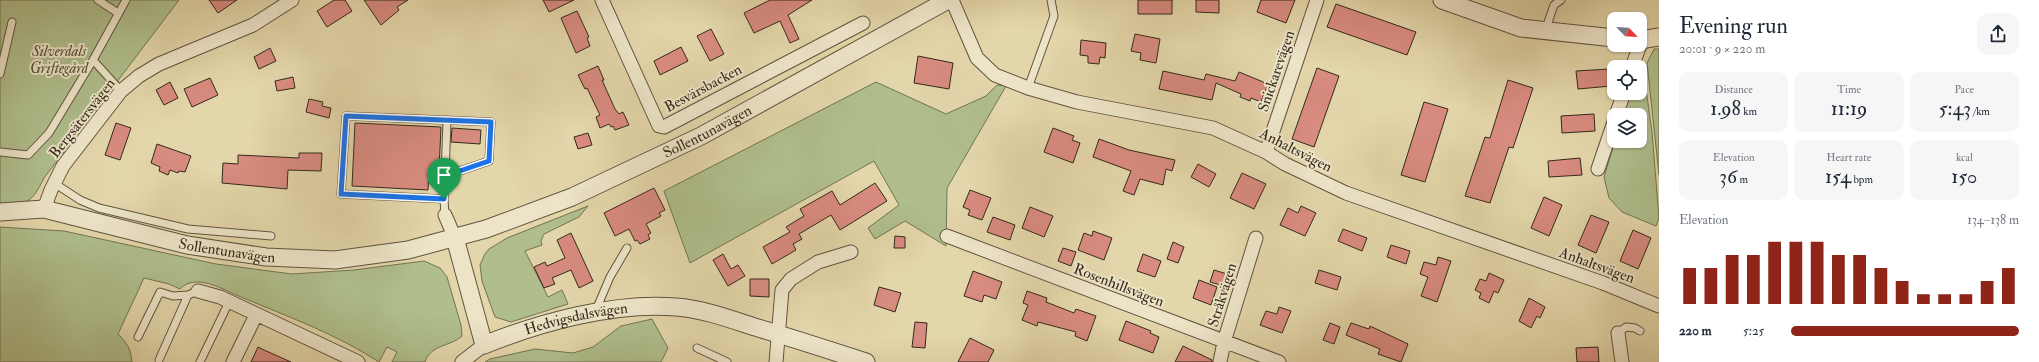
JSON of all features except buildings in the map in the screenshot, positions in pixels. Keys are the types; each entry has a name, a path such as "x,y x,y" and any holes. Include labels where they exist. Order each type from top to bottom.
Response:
{"street":[{"name":"Bergsätersvägen","path":"44,209 54,183 63,166 121,90 139,76 159,64 253,25 292,0"},
{"name":"Besvärsbacken","path":"602,0 659,126 664,127 863,23"},
{"name":"Sollentunavägen","path":"0,212 44,209 187,245 266,257 335,260 408,250 456,238 572,197 700,136 948,0"},
{"name":"Anhaltsvägen","path":"952,0 977,58 995,75 1028,88 1077,102 1213,128 1266,152 1284,164 1346,193 1602,283 1659,306"},
{"name":"Snickarevägen","path":"1266,152 1317,0"},
{"path":"1442,0 1520,28 1607,37"},
{"path":"1647,40 1659,37"},
{"path":"1598,169 1607,143"},
{"path":"445,215 456,238 484,345 462,362"},
{"name":"Rosenhillsvägen","path":"947,236 1279,362"},
{"name":"Stråkvägen","path":"1220,362 1224,342 1256,238"},
{"path":"776,362 782,290 791,279 818,262 851,252"},
{"path":"193,293 220,297 358,362"},
{"name":"Hedvigsdalsvägen","path":"484,345 528,328 573,317 642,306 677,307 712,313 866,362"},
{"path":"233,362 256,315"},
{"path":"1618,333 1622,362"}],"lane":[{"path":"98,0 118,13"},
{"path":"0,152 28,155 49,133 93,60 126,0"},
{"path":"1028,88 1054,16 1051,0"},
{"path":"1545,31 1552,3 1561,0"},
{"path":"0,74 12,22"},
{"path":"93,60 121,90"},
{"path":"444,199 341,194 346,116 491,122 489,161 445,176"},
{"path":"445,215 444,199 447,120"},
{"name":"Sollentunavägen","path":"54,183 80,200 99,208 188,229 271,236"},
{"path":"594,313 610,277 626,248"},
{"path":"138,337 160,292 172,296 193,293"},
{"path":"159,360 193,293"},
{"path":"200,362 228,302"},
{"path":"1618,333 1626,327 1635,328 1640,331"},
{"path":"697,348 727,362"}],"green space":[{"name":"Silverdals Griftegård","path":"0,0 179,0 44,178 36,193 28,201 17,204 0,204"},
{"path":"1654,49 1659,49 1659,175 1647,63"},
{"path":"876,82 946,114 986,96 997,85 1006,86 947,188 946,246 905,221 875,239 868,228 899,205 874,161 690,263 664,191"},
{"path":"1647,96 1652,132 1659,218 1656,226 1622,212 1609,198 1604,177 1613,148 1647,148 1647,108 1625,108 1628,100 1647,100"},
{"path":"588,206 579,217 544,234 541,241 542,245 525,251 548,297 562,290 568,304 511,322 495,317 482,281 480,265 489,249 507,238"},
{"path":"0,227 64,231 216,264 292,274 354,270 424,261 440,268 447,277 461,325 462,336 457,340 436,349 428,356 425,362 392,362 397,352 387,347 379,362 329,334 215,286 196,282 188,284 180,289 169,284 144,278 118,334 128,346 131,353 132,362 0,362"},
{"path":"652,319 668,348 661,362 485,362 490,359 535,349 573,353 593,347 621,326"}],"route":[{"path":"346,116 491,122 489,161 445,176 444,199 341,194 346,116"}]}
